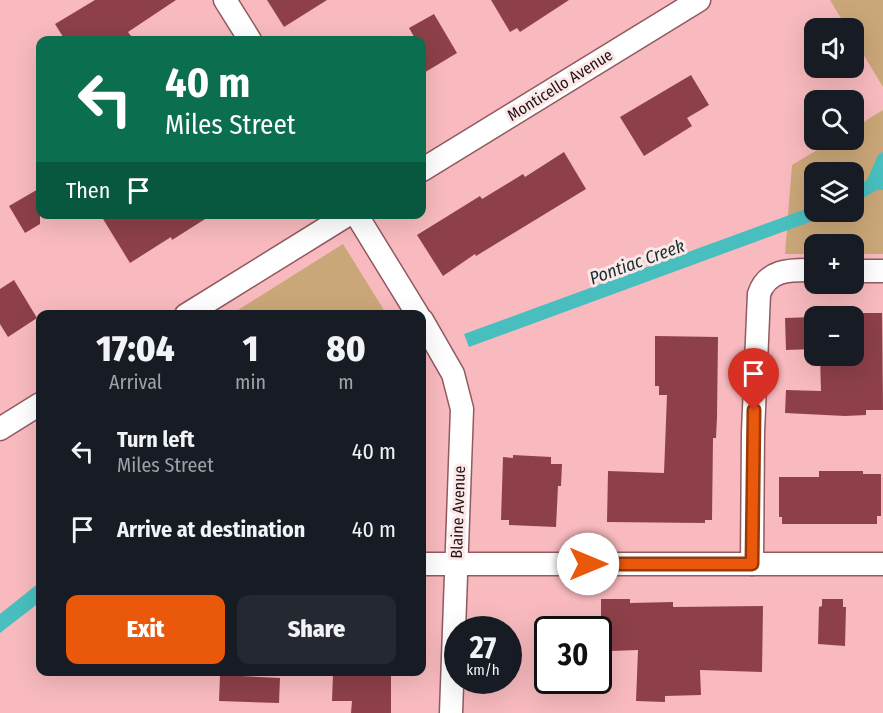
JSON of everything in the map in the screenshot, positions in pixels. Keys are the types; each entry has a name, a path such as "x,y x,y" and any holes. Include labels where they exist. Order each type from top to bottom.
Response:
{"street":[{"path":"225,0 247,36"},
{"name":"Monticello Avenue","path":"426,168 699,0"},
{"path":"194,310 342,219"},
{"path":"359,219 415,310"},
{"path":"752,564 753,432 758,300 760,289 768,279 784,270 804,270"},
{"path":"864,271 883,271"},
{"name":"Blaine Avenue","path":"426,327 456,382 462,419 451,713"},
{"path":"0,429 36,406"},
{"path":"426,564 883,564"}],"shaded area":[{"path":"830,0 883,0 883,87 864,56 864,18 841,18"},
{"path":"883,110 883,254 864,254 864,234 804,234 804,254 785,254 792,165 817,150 864,150 864,122"},
{"path":"343,244 384,310 238,310"}],"water":[{"path":"883,152 883,190 877,190 864,197 864,182 867,180 878,155"},
{"path":"804,210 804,222 810,222 469,347 464,334"},
{"path":"36,585 36,605 0,633 0,614"}],"building":[{"path":"95,0 176,0 128,32 131,36 62,36 55,24"},
{"path":"267,0 327,0 284,27"},
{"path":"491,0 569,0 520,32 517,28 510,32"},
{"path":"434,14 457,53 426,72 426,36 414,36 409,28"},
{"path":"691,75 709,105 687,118 692,126 644,156 620,117"},
{"path":"564,152 586,189 476,256 475,254 443,276 417,235 480,196 482,199 523,174 525,177"},
{"path":"36,190 36,219 40,219 40,224 25,233 9,206"},
{"path":"103,219 205,219 172,240 171,237 130,263"},
{"path":"14,280 36,316 36,319 8,337 0,324 0,289"},
{"path":"864,313 882,313 883,410 866,410 866,415 845,416 785,413 786,390 821,391 820,366 864,366"},
{"path":"804,317 804,349 786,350 785,318"},
{"path":"655,336 718,337 712,520 705,520 705,523 607,522 608,471 664,473 667,395 659,395 659,386 655,386"},
{"path":"513,455 551,457 551,464 562,464 561,486 558,486 556,527 509,525 509,520 501,520 503,457 513,458"},
{"path":"819,471 863,471 863,474 881,474 881,516 877,516 877,524 782,524 782,517 779,517 779,477 819,477"},
{"path":"601,599 630,599 630,603 673,602 673,607 763,606 762,672 700,670 701,695 665,696 665,702 636,701 638,650 612,651 612,616 601,616"},
{"path":"822,599 843,599 843,607 846,607 845,646 818,644 819,607 822,606"},
{"path":"220,676 280,678 279,703 219,701"},
{"path":"333,676 391,676 391,713 351,713 352,701 332,701"}],"route":[{"path":"588,564 752,564 754,410"}],"water label":[{"name":"Pontiac Creek","path":"637,262"}]}
